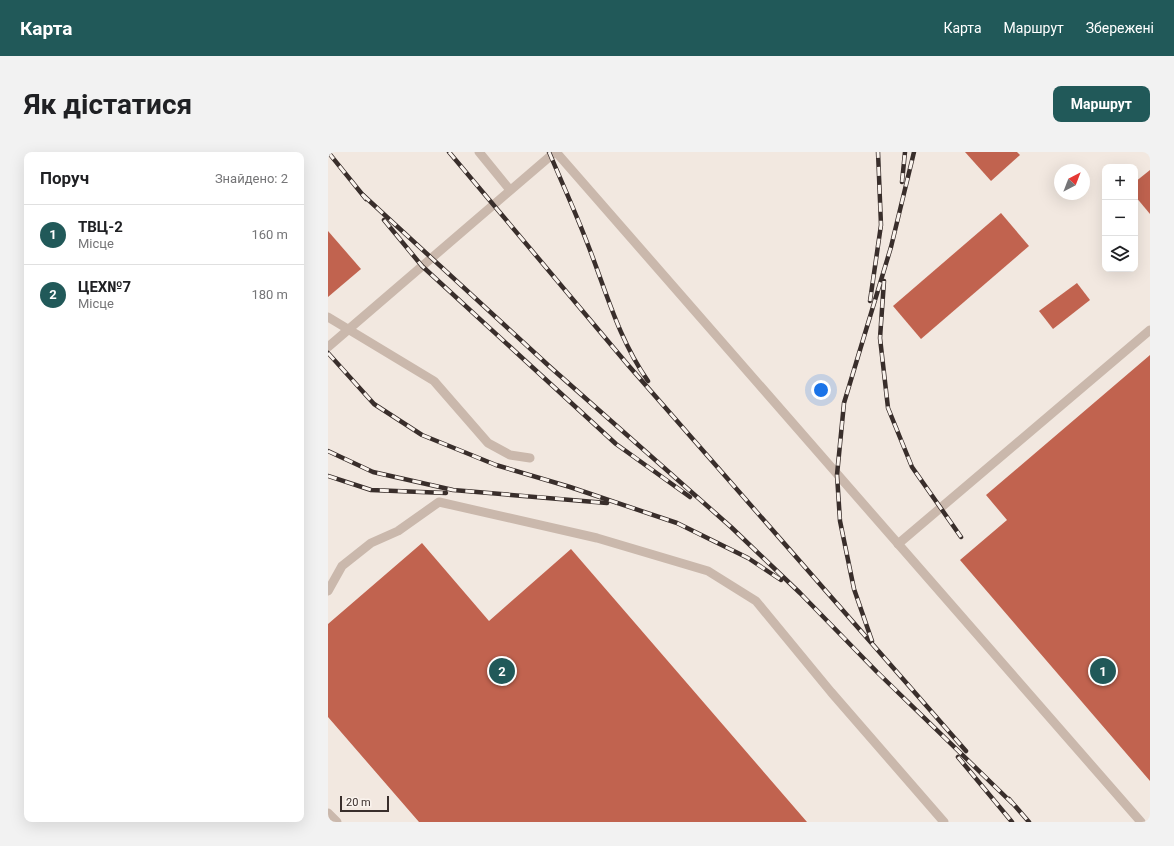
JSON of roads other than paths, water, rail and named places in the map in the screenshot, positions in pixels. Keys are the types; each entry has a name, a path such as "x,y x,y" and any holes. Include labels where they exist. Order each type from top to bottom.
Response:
{"lane":[{"path":"479,152 510,190"},
{"path":"328,347 555,152 1141,822"},
{"path":"328,317 434,381 488,443 510,454 530,458"},
{"path":"898,544 1150,330"},
{"path":"328,591 342,566 371,543 398,531 439,502 598,538 708,571 756,601 831,692 944,822"},
{"path":"328,813 336,822"}],"railway":[{"path":"328,152 366,199"},
{"path":"449,152 628,365 966,751"},
{"path":"549,152 574,210 621,332 648,381"},
{"path":"870,301 881,225 878,152"},
{"path":"902,182 905,152"},
{"path":"872,641 854,589 840,521 837,475 844,403 891,247 914,152"},
{"path":"363,195 549,366 731,527 800,593 877,672 1012,803"},
{"path":"384,220 422,266 616,444 690,497"},
{"path":"884,281 880,338 888,408 912,467 961,537"},
{"path":"328,353 374,404 422,435 496,465 570,487 677,523 748,558 781,580"},
{"path":"328,451 373,472 453,490 607,503"},
{"path":"328,476 371,490 446,493"},
{"path":"958,757 1012,822"},
{"path":"1009,799 1029,822"}],"place":[{"name":"ЦЕХ№7","path":"502,671"},
{"name":"ТВЦ-2","path":"1103,671"}]}
